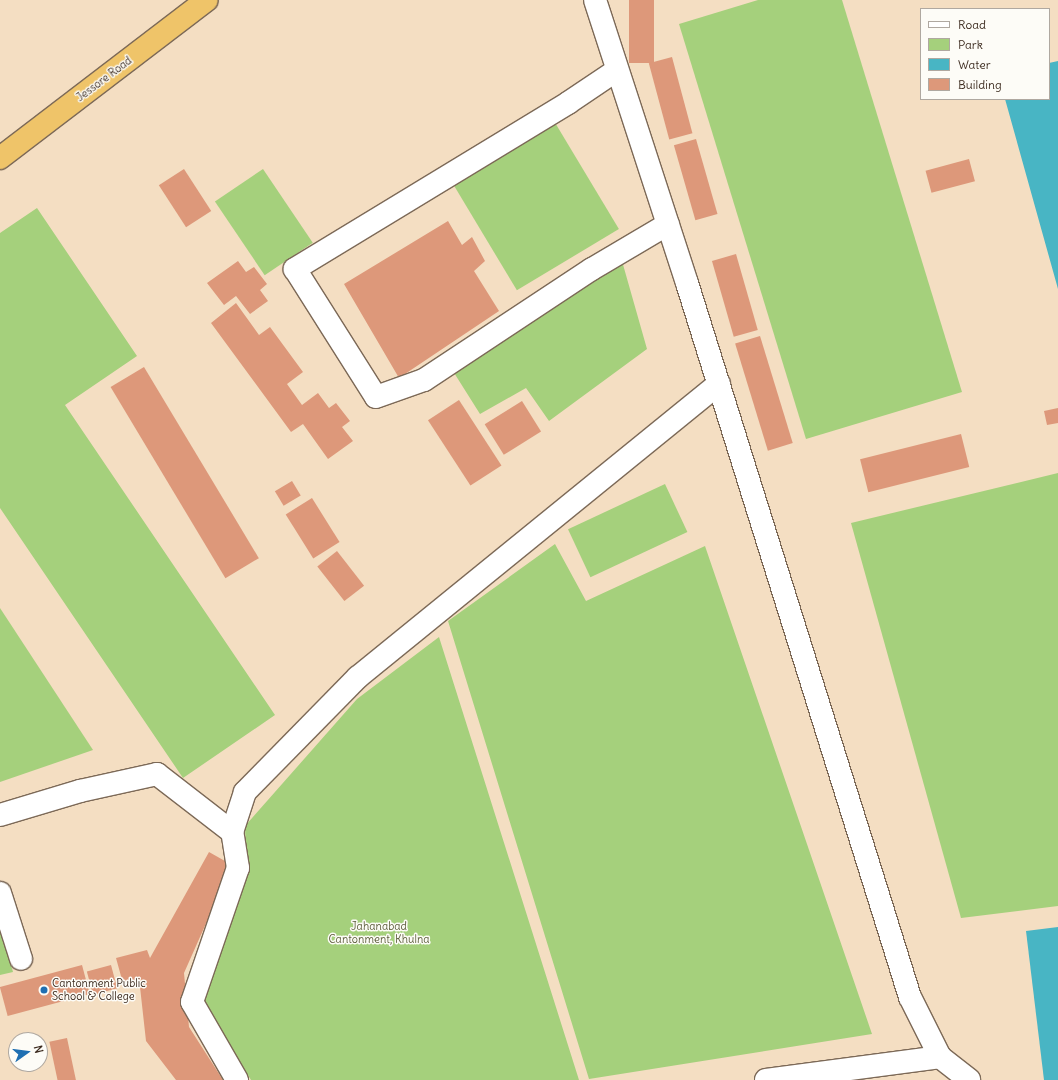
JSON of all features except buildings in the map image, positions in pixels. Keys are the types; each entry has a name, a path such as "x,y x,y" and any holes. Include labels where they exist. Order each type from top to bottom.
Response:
{"highway":[{"name":"Jessore Road","path":"0,158 207,0"}],"street":[{"path":"595,0 719,384 910,997 940,1057 969,1080"},
{"path":"617,70 568,103 295,269 376,397 424,380 592,269 668,224"},
{"path":"238,1080 192,1002 238,868 232,832 245,792 358,677 719,384"},
{"path":"0,814 80,791 157,774 232,832"},
{"path":"0,893 21,959"},
{"path":"766,1080 940,1057"}],"green space":[{"path":"758,0 842,0 962,392 806,439 679,24"},
{"path":"554,121 619,229 517,290 452,182"},
{"path":"263,169 313,243 265,275 215,201"},
{"path":"37,208 137,356 65,405 275,715 183,778 0,508 0,233"},
{"path":"622,261 647,349 549,421 526,388 480,414 451,368"},
{"path":"1058,473 1058,906 961,918 851,523"},
{"path":"665,484 687,532 590,577 568,529"},
{"path":"555,544 586,601 705,546 872,1034 589,1079 448,621"},
{"path":"0,608 93,750 0,782"},
{"name":"Jahanabad Cantonment, Khulna","path":"439,637 579,1080 251,1080 203,1004 246,865 245,826 357,699"},
{"path":"0,926 13,972 0,975"}],"water":[{"path":"1058,61 1058,289 1005,100 1050,100 1050,63"},
{"path":"1058,927 1058,1080 1044,1080 1026,931"}],"place":[{"name":"Cantonment Public School & College","path":"44,990"}]}
